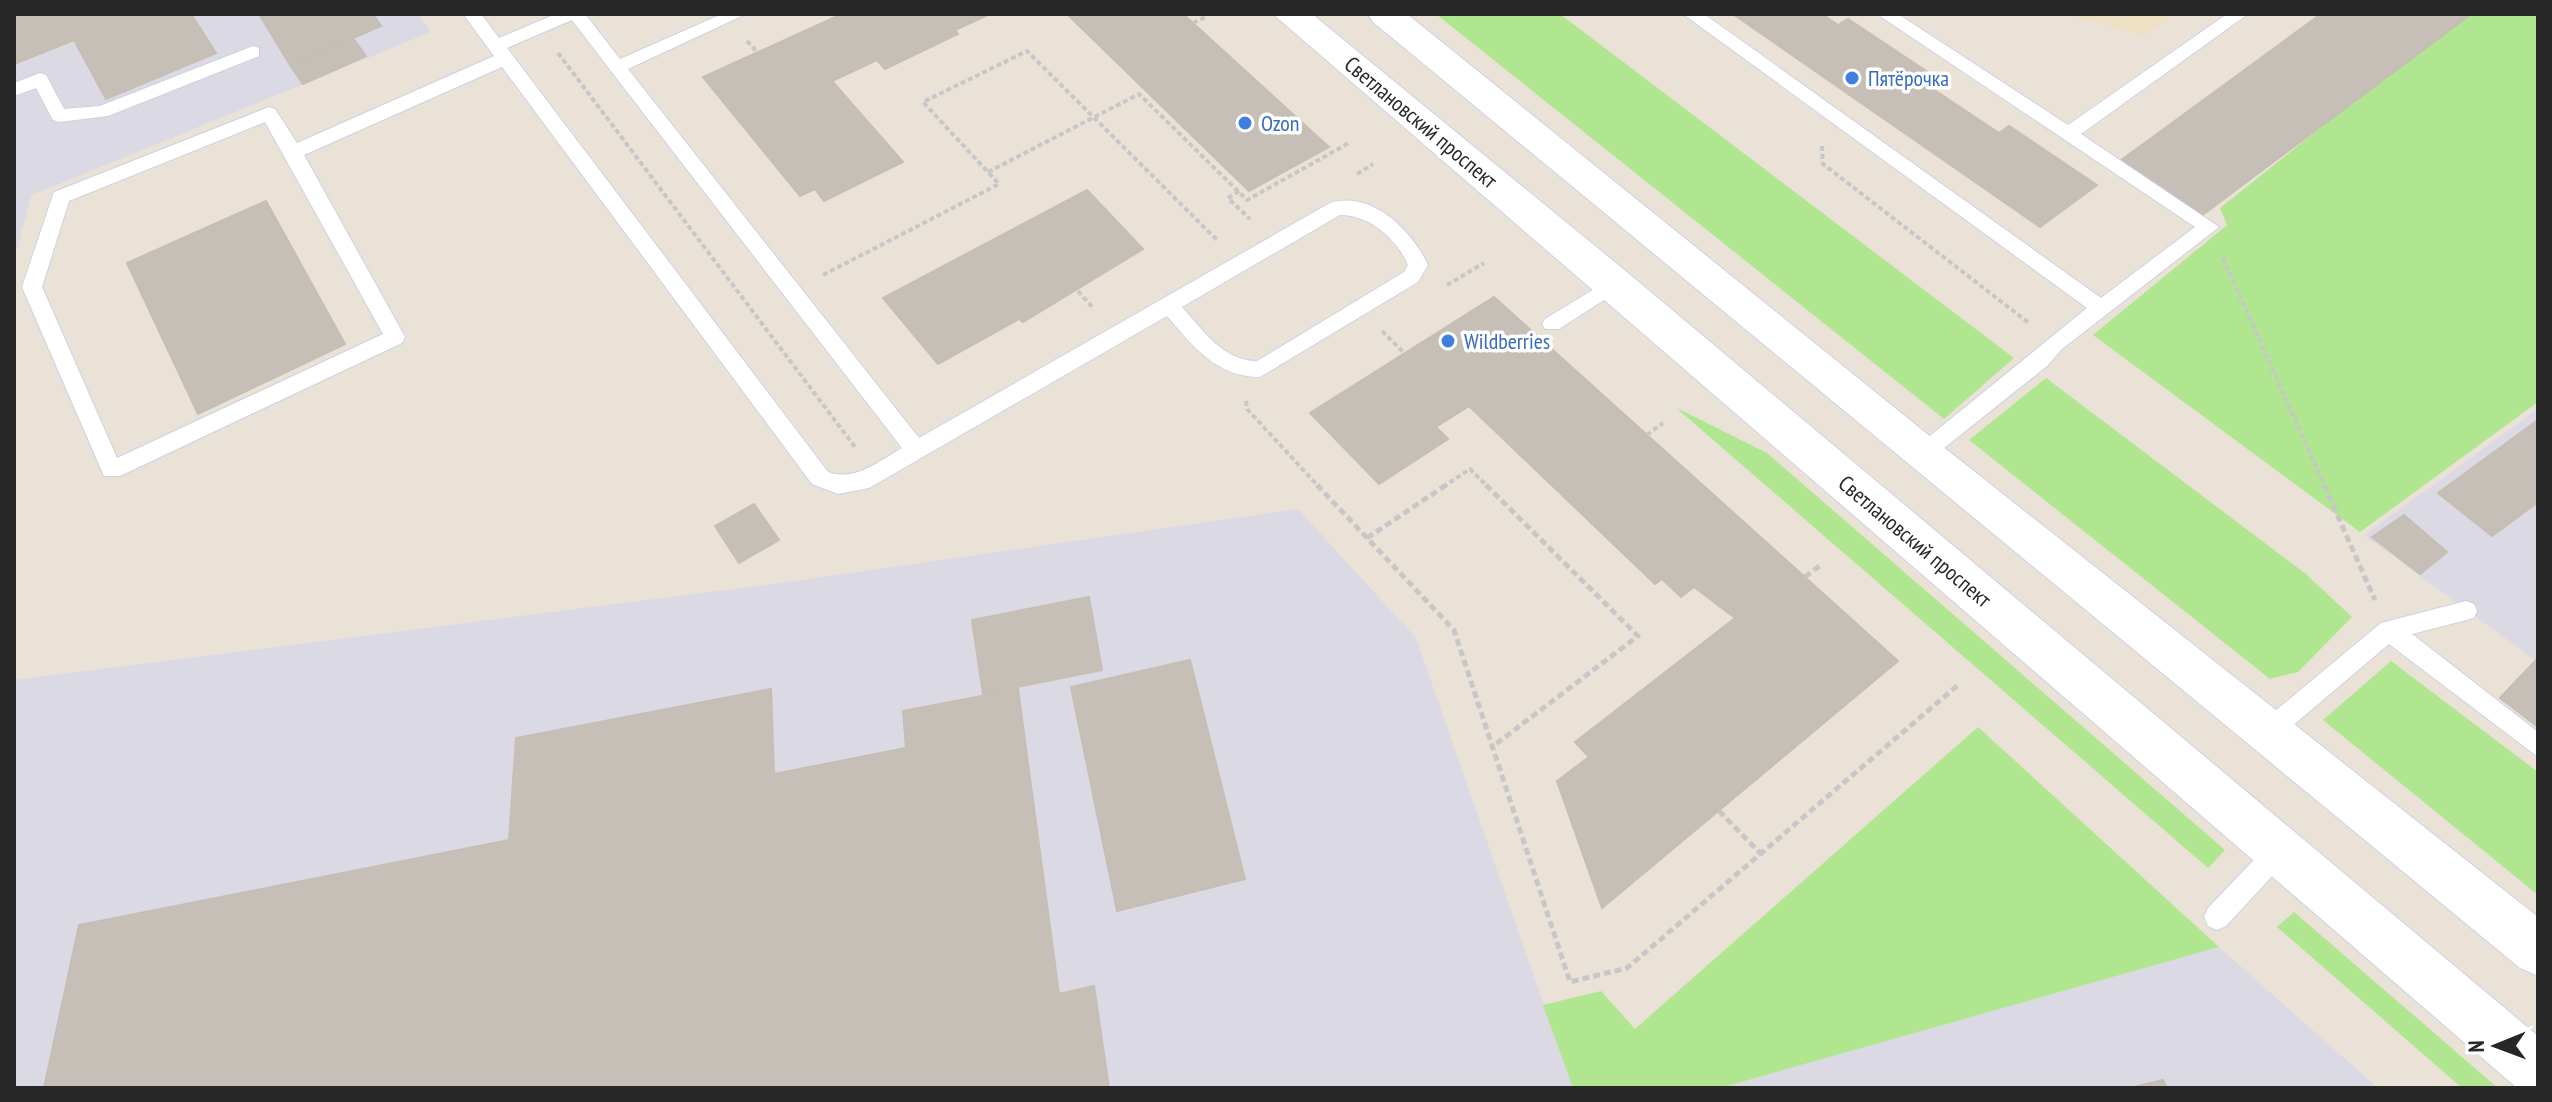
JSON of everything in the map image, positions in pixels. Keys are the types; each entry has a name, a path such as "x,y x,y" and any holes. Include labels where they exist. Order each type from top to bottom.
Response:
{"main road":[{"name":"Светлановский проспект","path":"1290,14 1614,284 2538,1071"},
{"path":"1385,14 1922,454 2270,730 2538,950"}],"lane":[{"path":"472,14 820,478 838,485 861,482 1337,208 1353,206 1369,211 1414,252 1418,265 1411,277 1260,369 1242,371 1226,365 1169,305"},
{"path":"293,152 501,52 539,28 573,14 916,450"},
{"path":"617,67 737,14"},
{"path":"1692,14 2102,309"},
{"path":"1886,14 2209,227 2055,343 2040,360 1922,454"},
{"path":"2068,134 2239,14"},
{"path":"14,90 40,79 59,116 102,112 253,52"},
{"path":"269,113 293,152 395,337 112,470 32,287 61,197 269,113"},
{"path":"1552,324 1614,284"},
{"path":"2270,730 2389,630 2466,611"},
{"path":"2389,630 2538,746"},
{"path":"2217,917 2279,851"}],"path":[{"path":"1193,23 1207,16"},
{"path":"539,28 875,474"},
{"path":"811,281 999,184 923,102 1027,51 1225,249"},
{"path":"988,172 1139,94 1247,200 1349,143"},
{"path":"1822,107 1823,164 2055,343"},
{"path":"1239,191 1228,198 1243,212"},
{"path":"2209,227 2389,630"},
{"path":"1078,291 1103,318"},
{"path":"1378,328 1404,353"},
{"path":"1647,435 1663,423"},
{"path":"1271,437 1454,630 1570,982 1627,968 1958,685"},
{"path":"1367,538 1470,469 1638,636 1492,747"},
{"path":"1805,577 1822,564"},
{"path":"1719,811 1761,854"}],"shaded area":[{"path":"14,14 418,14 431,32 32,195 14,259"},
{"path":"2063,14 2175,14 2146,36"},
{"path":"2538,409 2538,727 2500,698 2535,660 2364,535"},
{"path":"1298,509 1416,638 1573,1088 14,1088 14,680 773,584"},
{"path":"2219,947 2378,1088 1720,1088"}],"green space":[{"path":"1436,14 1560,14 2014,358 1944,419"},
{"path":"2463,14 2538,14 2538,402 2360,532 2093,335 2227,225 2220,208"},
{"path":"2046,378 2306,574 2352,617 2298,672 2270,679 1969,440"},
{"path":"1675,407 1767,453 2225,850 2208,868"},
{"path":"2391,661 2538,772 2538,895 2323,720"},
{"path":"1978,727 2219,947 1720,1088 1573,1088 1543,1005 1601,991 1635,1029"},
{"path":"2294,912 2498,1088 2462,1088 2277,927"}],"building":[{"path":"14,14 191,14 216,53 106,99 74,40 14,64"},
{"path":"259,14 373,14 381,26 290,65"},
{"path":"842,14 990,14 955,30 958,34 885,69 877,60 832,81 903,162 824,201 815,189 800,196 703,77"},
{"path":"1067,14 1183,14 1329,147 1249,191"},
{"path":"1733,14 1822,14 1838,25 1848,19 1926,71 1915,77 1999,133 2009,126 2097,185 2040,227"},
{"path":"2321,14 2471,14 2201,216 2120,161"},
{"path":"353,38 366,56 303,84 290,65"},
{"path":"1087,190 1143,249 1023,322 1019,319 938,364 883,298"},
{"path":"266,201 345,344 198,414 127,263"},
{"path":"1494,297 1898,661 1602,908 1557,781 1589,757 1575,742 1735,618 1694,587 1681,597 1662,579 1655,584 1469,406 1436,427 1448,439 1379,484 1310,413"},
{"path":"2538,420 2538,502 2492,536 2438,493"},
{"path":"754,504 779,540 739,563 715,526"},
{"path":"2404,515 2447,552 2420,574 2372,537"},
{"path":"1089,597 1102,670 983,694 972,620"},
{"path":"2538,658 2538,727 2500,698"},
{"path":"1190,660 1245,879 1117,911 1071,687"},
{"path":"771,689 774,774 906,748 903,711 1018,689 1059,994 1094,986 1109,1088 44,1088 79,925 509,840 516,738"},
{"path":"2163,1080 2167,1088 2130,1088"}],"place":[{"name":"Пятёрочка","path":"1852,78"},
{"name":"Ozon","path":"1245,123"},
{"name":"Wildberries","path":"1448,341"}]}
